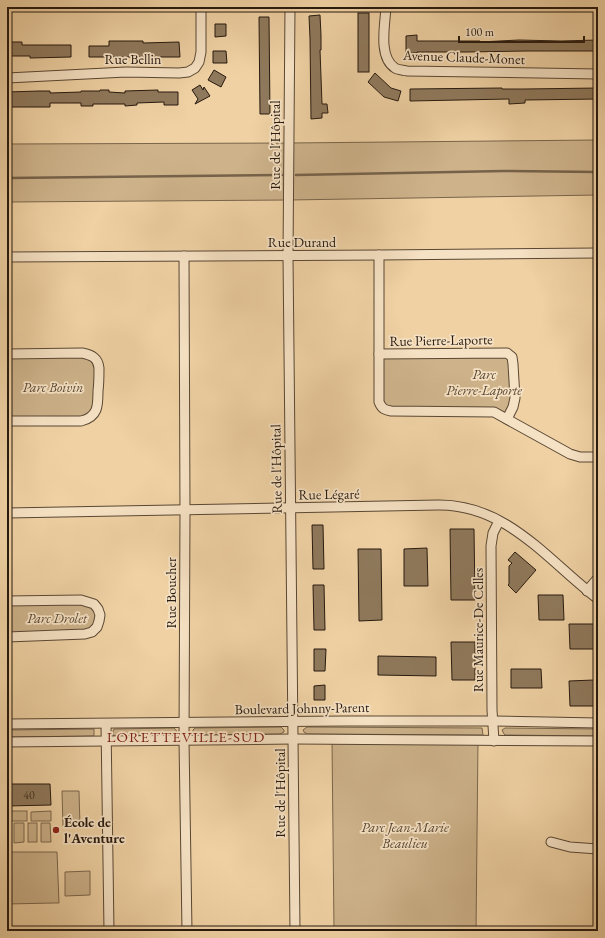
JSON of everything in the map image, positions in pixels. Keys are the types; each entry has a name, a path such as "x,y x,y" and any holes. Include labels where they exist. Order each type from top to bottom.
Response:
{"street":[{"name":"Rue Bellin","path":"7,78 126,72 188,72 195,68 200,62 201,7"},
{"name":"Rue de l'Hôpital","path":"290,7 288,256 296,931"},
{"name":"Avenue Claude-Monet","path":"386,7 384,54 388,62 396,69 407,71 598,74"},
{"name":"Rue Durand","path":"7,257 598,253"},
{"name":"Rue Pierre-Laporte","path":"378,255 379,402 381,408 391,411 494,412 570,454 580,457 598,457"},
{"name":"Rue Boucher","path":"184,256 184,740 187,931"},
{"name":"Rue Pierre-Laporte","path":"379,354 507,353 512,357 514,398 513,407 507,419"},
{"path":"7,354 90,354 98,362 100,368 98,406 96,412 87,420 7,421"},
{"name":"Rue Légaré","path":"7,513 441,505 463,507 482,512 515,530 532,542 598,599"},
{"name":"Rue Maurice-De Celles","path":"494,741 492,710 490,546 493,533 499,521"},
{"path":"587,591 598,578"},
{"path":"7,601 81,600 94,604 100,615 97,627 92,632 85,634 7,637"},
{"name":"Boulevard Johnny-Parent","path":"7,724 293,721 493,721 598,723"},
{"path":"106,724 109,931"},
{"path":"7,742 294,739 598,741"},
{"path":"551,842 570,847 598,849"}],"green space":[{"path":"598,140 598,195 289,200 7,202 7,144"},
{"name":"Parc Boivin","path":"82,353 98,362 92,416 7,421 7,354"},
{"name":"Parc Pierre-Laporte","path":"507,353 515,398 507,419 494,412 381,408 379,354"},
{"name":"Parc Drolet","path":"81,600 98,609 92,632 7,637 7,601"},
{"path":"281,727 284,732 280,734 196,735 193,732 195,728"},
{"path":"307,727 482,728 483,735 307,734 303,730"},
{"path":"174,728 177,732 174,736 113,735 114,729"},
{"path":"505,728 598,729 598,736 505,735 502,730"},
{"path":"94,729 94,736 7,737 7,730"},
{"name":"Parc Jean-Marie Beaulieu","path":"332,740 478,741 476,931 334,931"},
{"path":"62,791 79,791 80,826 63,826"},
{"path":"8,811 27,811 27,821 8,821"},
{"path":"51,811 51,821 31,821 31,812"},
{"path":"7,823 11,823 11,842 7,842"},
{"path":"14,823 24,823 24,842 14,843"},
{"path":"28,823 37,823 37,842 28,842"},
{"path":"41,823 50,823 51,842 41,842"},
{"path":"7,852 57,852 59,903 7,904"},
{"path":"90,871 90,895 65,896 65,872"}],"building":[{"path":"358,13 369,13 369,72 358,72"},
{"path":"320,15 322,104 327,104 328,113 322,113 322,118 311,119 309,16"},
{"path":"259,17 269,17 270,114 260,114"},
{"path":"215,24 226,24 226,36 215,37"},
{"path":"417,35 417,41 480,42 519,40 598,40 598,51 406,53 406,36"},
{"path":"109,41 143,41 143,43 179,42 180,57 89,57 89,46 109,46"},
{"path":"10,42 22,42 22,45 71,45 71,57 30,58 30,56 10,56"},
{"path":"213,51 226,51 227,63 213,63"},
{"path":"214,70 226,77 221,87 208,80"},
{"path":"375,73 391,88 401,91 398,101 384,97 368,82"},
{"path":"200,85 203,90 204,87 210,96 195,104 198,99 192,90"},
{"path":"598,88 598,99 525,100 525,103 509,104 509,99 410,101 410,89"},
{"path":"100,90 125,93 125,91 158,90 158,92 178,92 178,105 164,105 164,102 137,103 137,105 125,106 125,104 93,104 93,106 81,106 81,103 50,103 50,107 7,107 7,92 50,91 50,93"},
{"path":"312,525 323,525 324,569 313,569"},
{"path":"450,529 474,529 475,600 451,600"},
{"path":"427,548 428,586 404,586 404,549"},
{"path":"358,549 381,549 382,620 359,621"},
{"path":"515,552 536,570 516,593 508,585 509,566 512,563 508,560"},
{"path":"313,585 324,585 325,630 314,630"},
{"path":"538,595 563,595 564,620 539,620"},
{"path":"569,624 594,624 595,649 570,649"},
{"path":"451,642 475,642 475,680 452,680"},
{"path":"314,649 326,649 325,671 314,671"},
{"path":"378,656 436,657 436,676 378,675"},
{"path":"511,669 541,669 542,688 511,688"},
{"path":"594,680 595,706 570,706 569,681"},
{"path":"325,685 325,700 314,700 314,686"},
{"path":"7,784 50,784 51,805 7,806"}],"waterway":[{"path":"296,175 504,171 598,172"},
{"path":"7,178 282,175"}],"place":[{"name":"École de l'Aventure","path":"56,830"}],"district":[{"name":"LORETTEVILLE-SUD","path":"186,736"}]}
